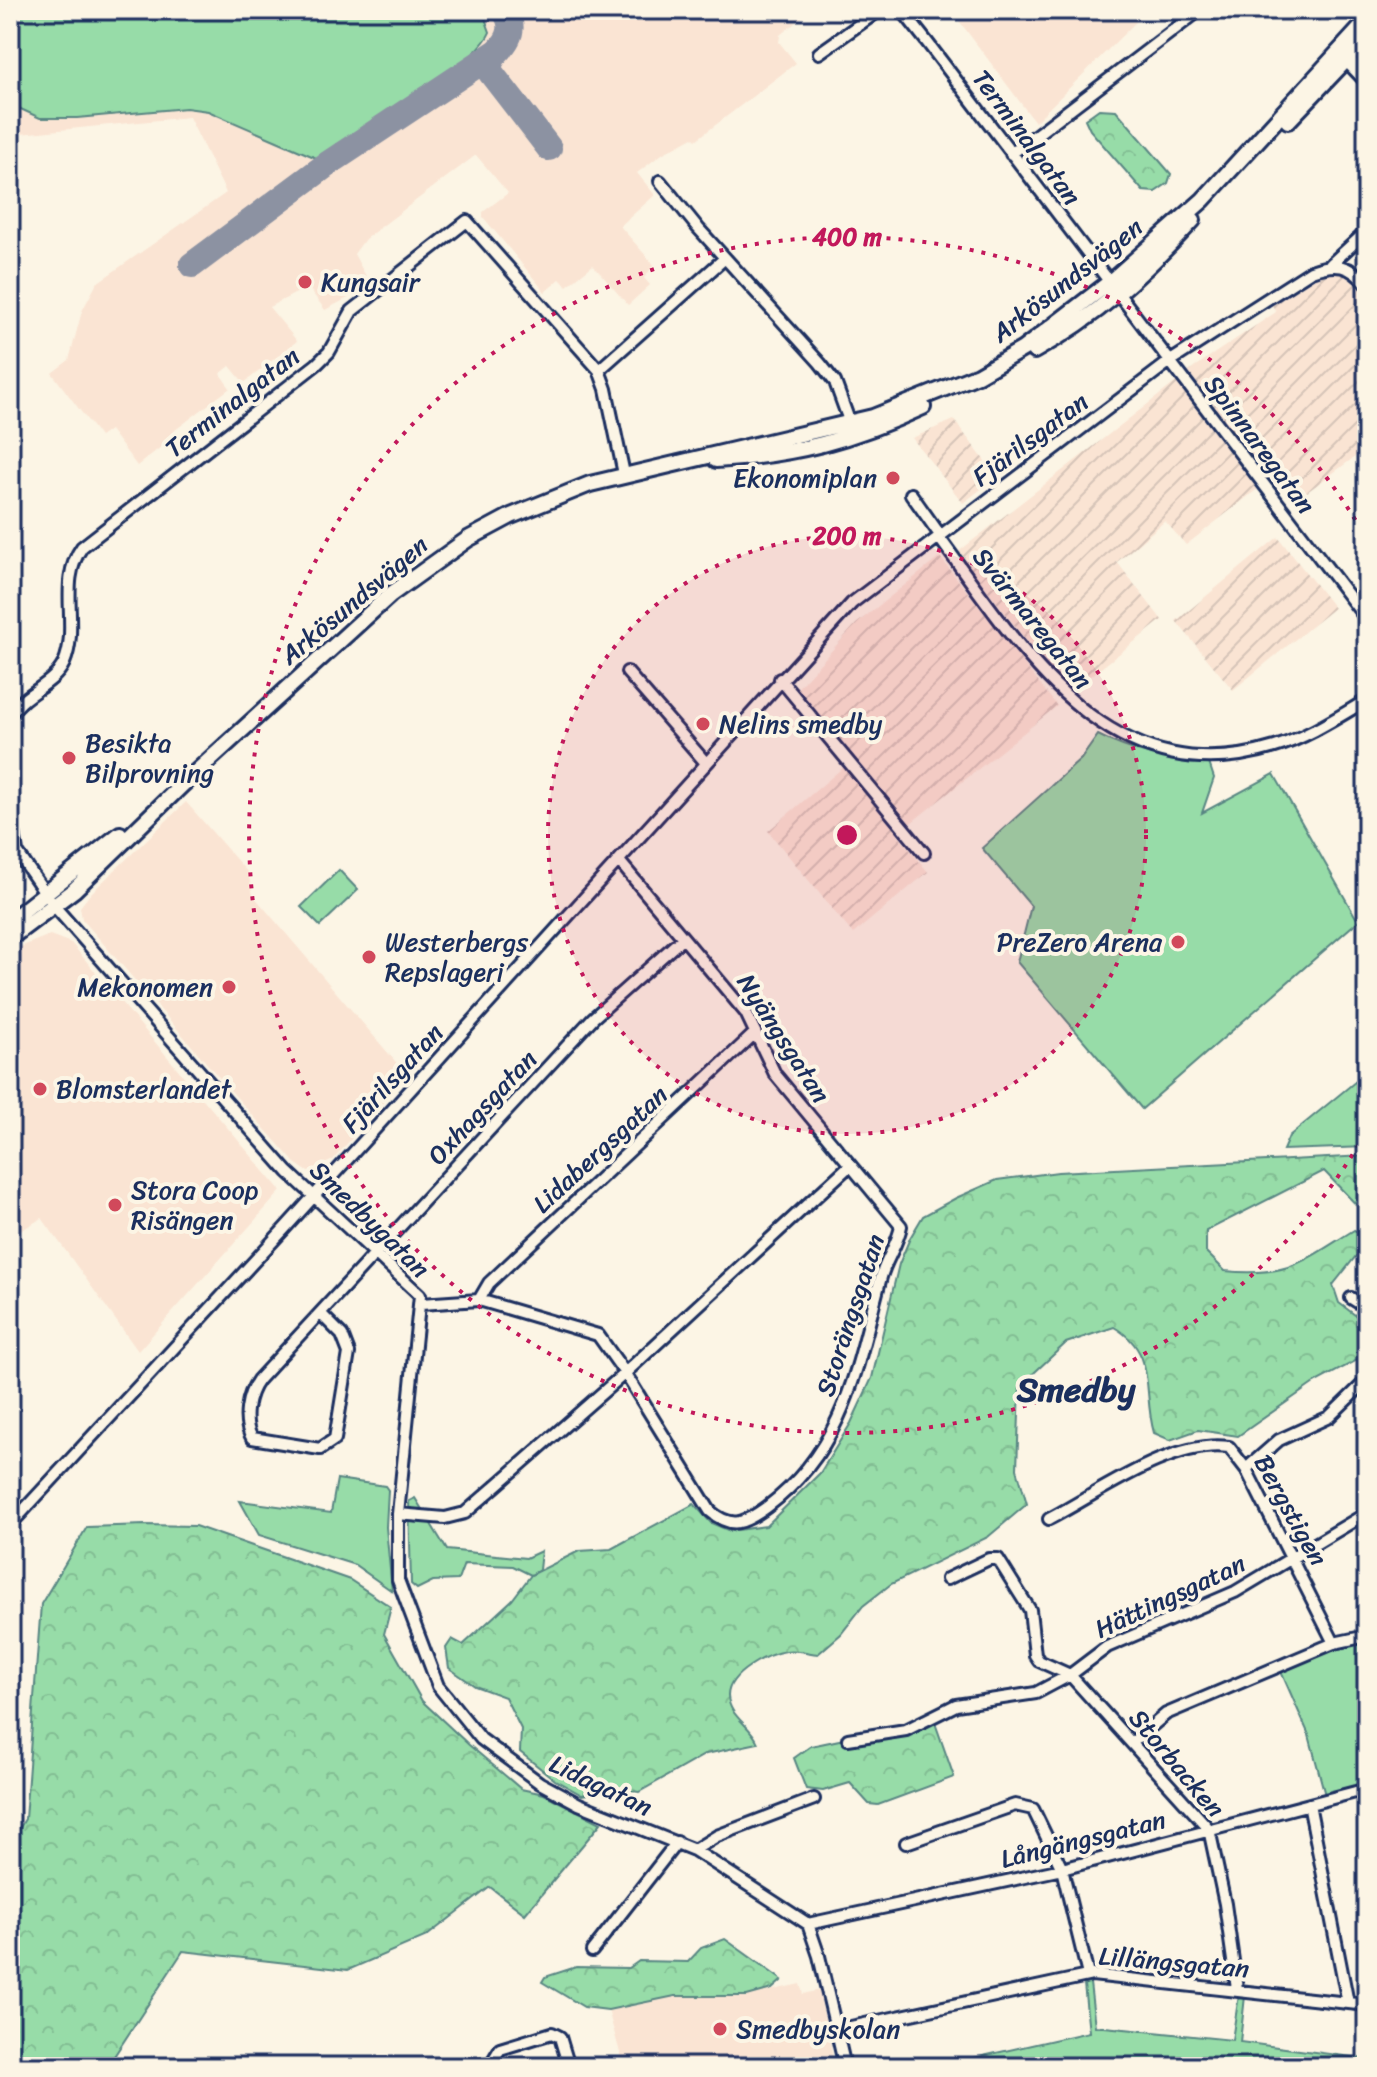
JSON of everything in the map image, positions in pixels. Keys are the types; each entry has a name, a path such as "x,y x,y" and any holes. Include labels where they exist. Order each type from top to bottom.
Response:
{"main road":[{"name":"Arkösundsvägen","path":"10,938 390,595 440,556 531,507 624,474 672,464 782,454 853,430 1011,364 1069,331 1119,295 1343,55 1367,21"},
{"name":"Arkösundsvägen","path":"853,430 978,375 1023,349 1110,282 1236,167 1343,55 1367,38"},
{"path":"1343,55 1367,80"},
{"name":"Arkösundsvägen","path":"10,921 50,901"}],"street":[{"path":"819,53 880,10"},
{"name":"Terminalgatan","path":"895,10 905,14 1119,295"},
{"path":"1011,154 1200,10"},
{"path":"660,181 835,382 853,430"},
{"name":"Terminalgatan","path":"10,715 64,662 70,633 71,577 82,547 317,364 329,352 352,311 467,221 599,370 624,474"},
{"name":"Fjärilsgatan","path":"10,1525 314,1196 852,603 1169,362 1311,271 1331,264 1367,231"},
{"path":"599,370 725,258"},
{"path":"1331,264 1344,265 1367,285"},
{"name":"Spinnaregatan","path":"1119,295 1367,620"},
{"name":"Svärmaregatan","path":"911,494 939,536 1049,680 1071,703 1120,735 1188,755 1229,756 1275,747 1367,700"},
{"path":"627,672 706,763"},
{"path":"780,679 924,853"},
{"path":"10,805 17,852 50,901"},
{"name":"Nyängsgatan","path":"619,861 746,1013 775,1074 848,1167"},
{"name":"Smedbygatan","path":"50,901 314,1196 414,1287 421,1304 479,1300 598,1335 625,1373"},
{"name":"Oxhagsgatan","path":"320,1313 342,1335 349,1353 335,1439 320,1449 252,1438 246,1428 251,1389 320,1313 593,1018 683,938"},
{"name":"Lidabergsgatan","path":"479,1300 489,1283 755,1033"},
{"path":"398,1514 445,1518 465,1513 625,1373 848,1167"},
{"name":"Storängsgatan","path":"625,1373 710,1511 733,1525 746,1523 784,1495 829,1441 852,1391 882,1273 901,1226 854,1169 848,1167"},
{"path":"1351,1298 1367,1308"},
{"name":"Lidagatan","path":"421,1304 398,1514 398,1580 438,1686 481,1739 540,1783 579,1804 694,1850 808,1924"},
{"path":"1246,1469 1279,1440 1329,1417 1367,1380"},
{"name":"Bergstigen","path":"1049,1519 1146,1466 1192,1450 1229,1447 1246,1469 1334,1643"},
{"name":"Hättingsgatan","path":"848,1739 906,1730 956,1705 1036,1693 1070,1675 1107,1647 1235,1592 1367,1513"},
{"name":"Storbacken","path":"947,1579 989,1559 998,1559 1030,1610 1035,1655 1039,1661 1070,1675 1209,1829 1225,1904 1237,1989"},
{"path":"1133,1742 1166,1714 1334,1643 1367,1636"},
{"name":"Långängsgatan","path":"808,1924 1062,1869 1367,1789"},
{"path":"694,1850 717,1836 814,1799"},
{"path":"1309,1804 1348,2003"},
{"path":"906,1843 1015,1805 1033,1809 1062,1869 1088,1975"},
{"path":"592,1951 677,1842"},
{"path":"808,1924 845,2067"},
{"name":"Lillängsgatan","path":"837,2030 1088,1975 1367,2005"},
{"path":"489,2067 500,2049 552,2033 560,2037 569,2067"}],"shaded area":[{"path":"10,10 811,10 780,35 779,42 796,63 696,140 693,137 662,154 637,173 655,195 620,226 654,265 644,278 650,285 628,305 593,265 567,286 560,279 545,292 483,217 483,212 508,193 476,155 365,239 354,254 370,284 365,289 325,310 308,287 269,307 297,341 244,383 230,366 220,374 230,388 174,431 176,435 137,466 110,430 100,437 52,373 69,360 82,311 97,283 226,193 189,117 10,135"},
{"path":"908,10 1148,10 1035,122 954,14 920,21"},
{"path":"1338,270 1356,280 1367,294 1367,448 1299,498 1278,473 1186,545 1165,521 1117,562 1162,620 1068,694 958,552 1203,361 1276,312 1272,305 1324,272"},
{"path":"954,420 997,477 963,503 912,438"},
{"path":"1278,537 1334,608 1233,690 1176,621"},
{"path":"940,557 1057,706 897,834 928,872 853,934 768,831 852,760 794,692 856,624"},
{"path":"186,802 248,873 253,895 407,1075 333,1160 308,1172 295,1163 82,919 80,907 91,893"},
{"path":"50,935 71,943 281,1191 138,1351 42,1218 10,1237 10,951"},
{"name":"Smedbyskolan","path":"800,1984 803,1994 819,1990 835,2067 624,2067 608,2010 675,1996 747,1996"}],"green space":[{"path":"10,10 482,10 490,32 463,63 440,81 321,160 208,111 186,108 77,118 40,118 12,105"},
{"path":"1099,109 1116,110 1171,174 1168,183 1155,192 1143,191 1090,130 1085,119"},
{"name":"PreZero Arena","path":"1098,735 1152,755 1209,763 1214,778 1202,813 1274,774 1358,921 1142,1109 1017,962 1031,906 982,848 1081,759"},
{"path":"339,870 358,890 320,926 301,907"},
{"path":"1367,1072 1367,1147 1283,1150 1289,1136"},
{"path":"1364,1156 1367,1216 1324,1171 1206,1231 1206,1252 1225,1271 1265,1272 1307,1259 1354,1230 1367,1236 1367,1242 1333,1285 1339,1303 1367,1324 1367,1355 1314,1383 1238,1436 1198,1430 1170,1440 1154,1433 1143,1361 1128,1337 1114,1327 1066,1343 1020,1386 1017,1469 1027,1504 988,1537 891,1584 863,1606 841,1634 818,1654 786,1651 759,1660 741,1672 730,1688 729,1703 758,1743 706,1754 639,1792 618,1789 582,1795 555,1780 520,1752 521,1729 505,1697 475,1686 449,1668 446,1648 452,1639 463,1645 512,1600 531,1575 579,1551 611,1549 694,1504 711,1523 730,1531 766,1526 820,1473 851,1423 872,1378 899,1264 923,1216 997,1180 1058,1172"},
{"path":"337,1479 385,1486 388,1490 386,1527 392,1591 355,1565 259,1535 240,1501 331,1513"},
{"path":"415,1498 447,1550 526,1558 541,1551 539,1570 531,1575 513,1566 464,1564 458,1580 433,1581 417,1589 411,1584 409,1501"},
{"path":"195,1526 350,1580 391,1607 384,1634 422,1701 521,1789 544,1794 601,1823 525,1914 490,1887 427,1936 348,1970 183,1951 107,2067 10,2067 10,1844 25,1819 41,1604 87,1527"},
{"path":"1367,1636 1367,1789 1326,1799 1309,1735 1279,1667"},
{"path":"934,1720 954,1777 878,1805 869,1804 850,1783 823,1791 806,1789 794,1758 811,1746"},
{"path":"725,1939 782,1980 772,1989 747,1996 675,1996 608,2010 584,2007 542,1982 545,1977 576,1967 629,1968 639,1961 688,1962 701,1948"},
{"path":"1090,1983 1095,2026 1232,2040 1239,1995 1245,1996 1240,2042 1367,2059 1367,2067 934,2067 1089,2032 1084,1984"}],"taxiway":[{"path":"192,265 329,163 498,51 510,31 510,21 504,10"},
{"path":"496,53 489,65 491,73 549,148"}],"place":[{"name":"Kungsair","path":"305,282"},
{"name":"Ekonomiplan","path":"893,478"},
{"name":"Nelins smedby","path":"703,724"},
{"name":"Besikta Bilprovning","path":"69,758"},
{"name":"PreZero Arena","path":"1178,942"},
{"name":"Westerbergs Repslageri","path":"369,957"},
{"name":"Mekonomen","path":"229,987"},
{"name":"Blomsterlandet","path":"40,1089"},
{"name":"Stora Coop Risängen","path":"115,1205"},
{"name":"Smedbyskolan","path":"720,2029"}],"district":[{"name":"Smedby","path":"1076,1390"}]}
